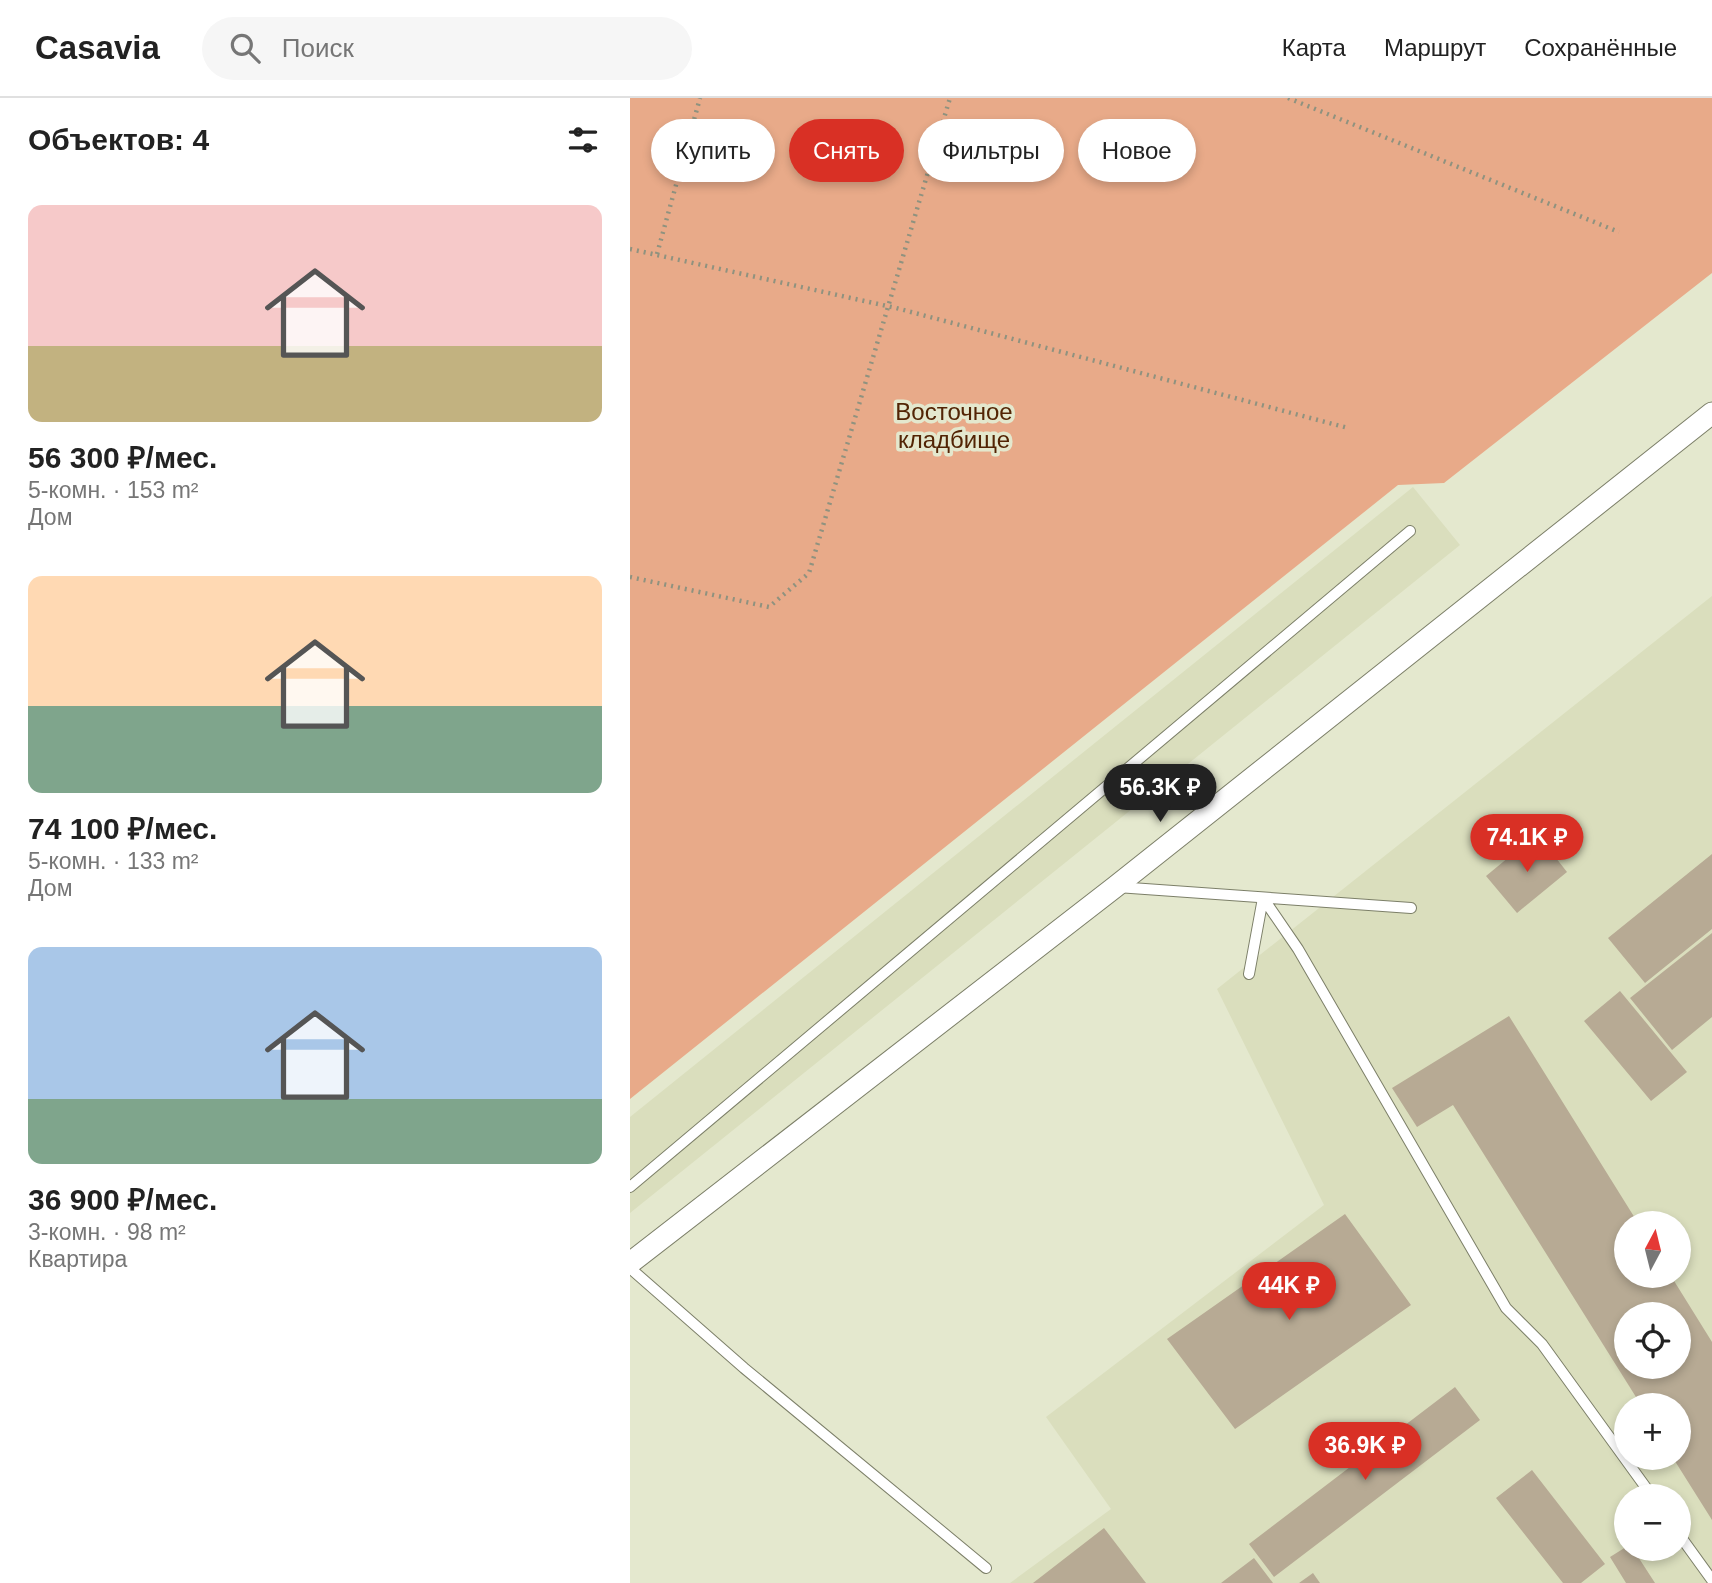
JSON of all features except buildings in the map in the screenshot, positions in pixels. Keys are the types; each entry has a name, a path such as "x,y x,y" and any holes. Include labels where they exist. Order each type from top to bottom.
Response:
{"street":[{"path":"630,1266 1115,887 1712,413"}],"lane":[{"path":"630,1186 1410,531"},
{"path":"1115,887 1411,908"},
{"path":"1249,974 1263,898"},
{"path":"1263,898 1298,948 1506,1308 1542,1344 1643,1484"},
{"path":"630,1266 744,1368 986,1568"},
{"path":"1691,1551 1712,1580"}],"path":[{"path":"657,254 700,98"},
{"path":"630,576 769,607 809,573 950,98"},
{"path":"1288,98 1619,232"},
{"path":"630,249 888,306 1348,428"}],"shaded area":[{"path":"1413,487 1460,545 630,1213 630,1117"},
{"path":"1712,596 1712,1583 1010,1583 1111,1509 1046,1417 1324,1205 1217,989"}],"green space":[{"name":"Восточное кладбище","path":"630,98 1712,98 1712,273 1444,483 1398,485 630,1099"}]}
